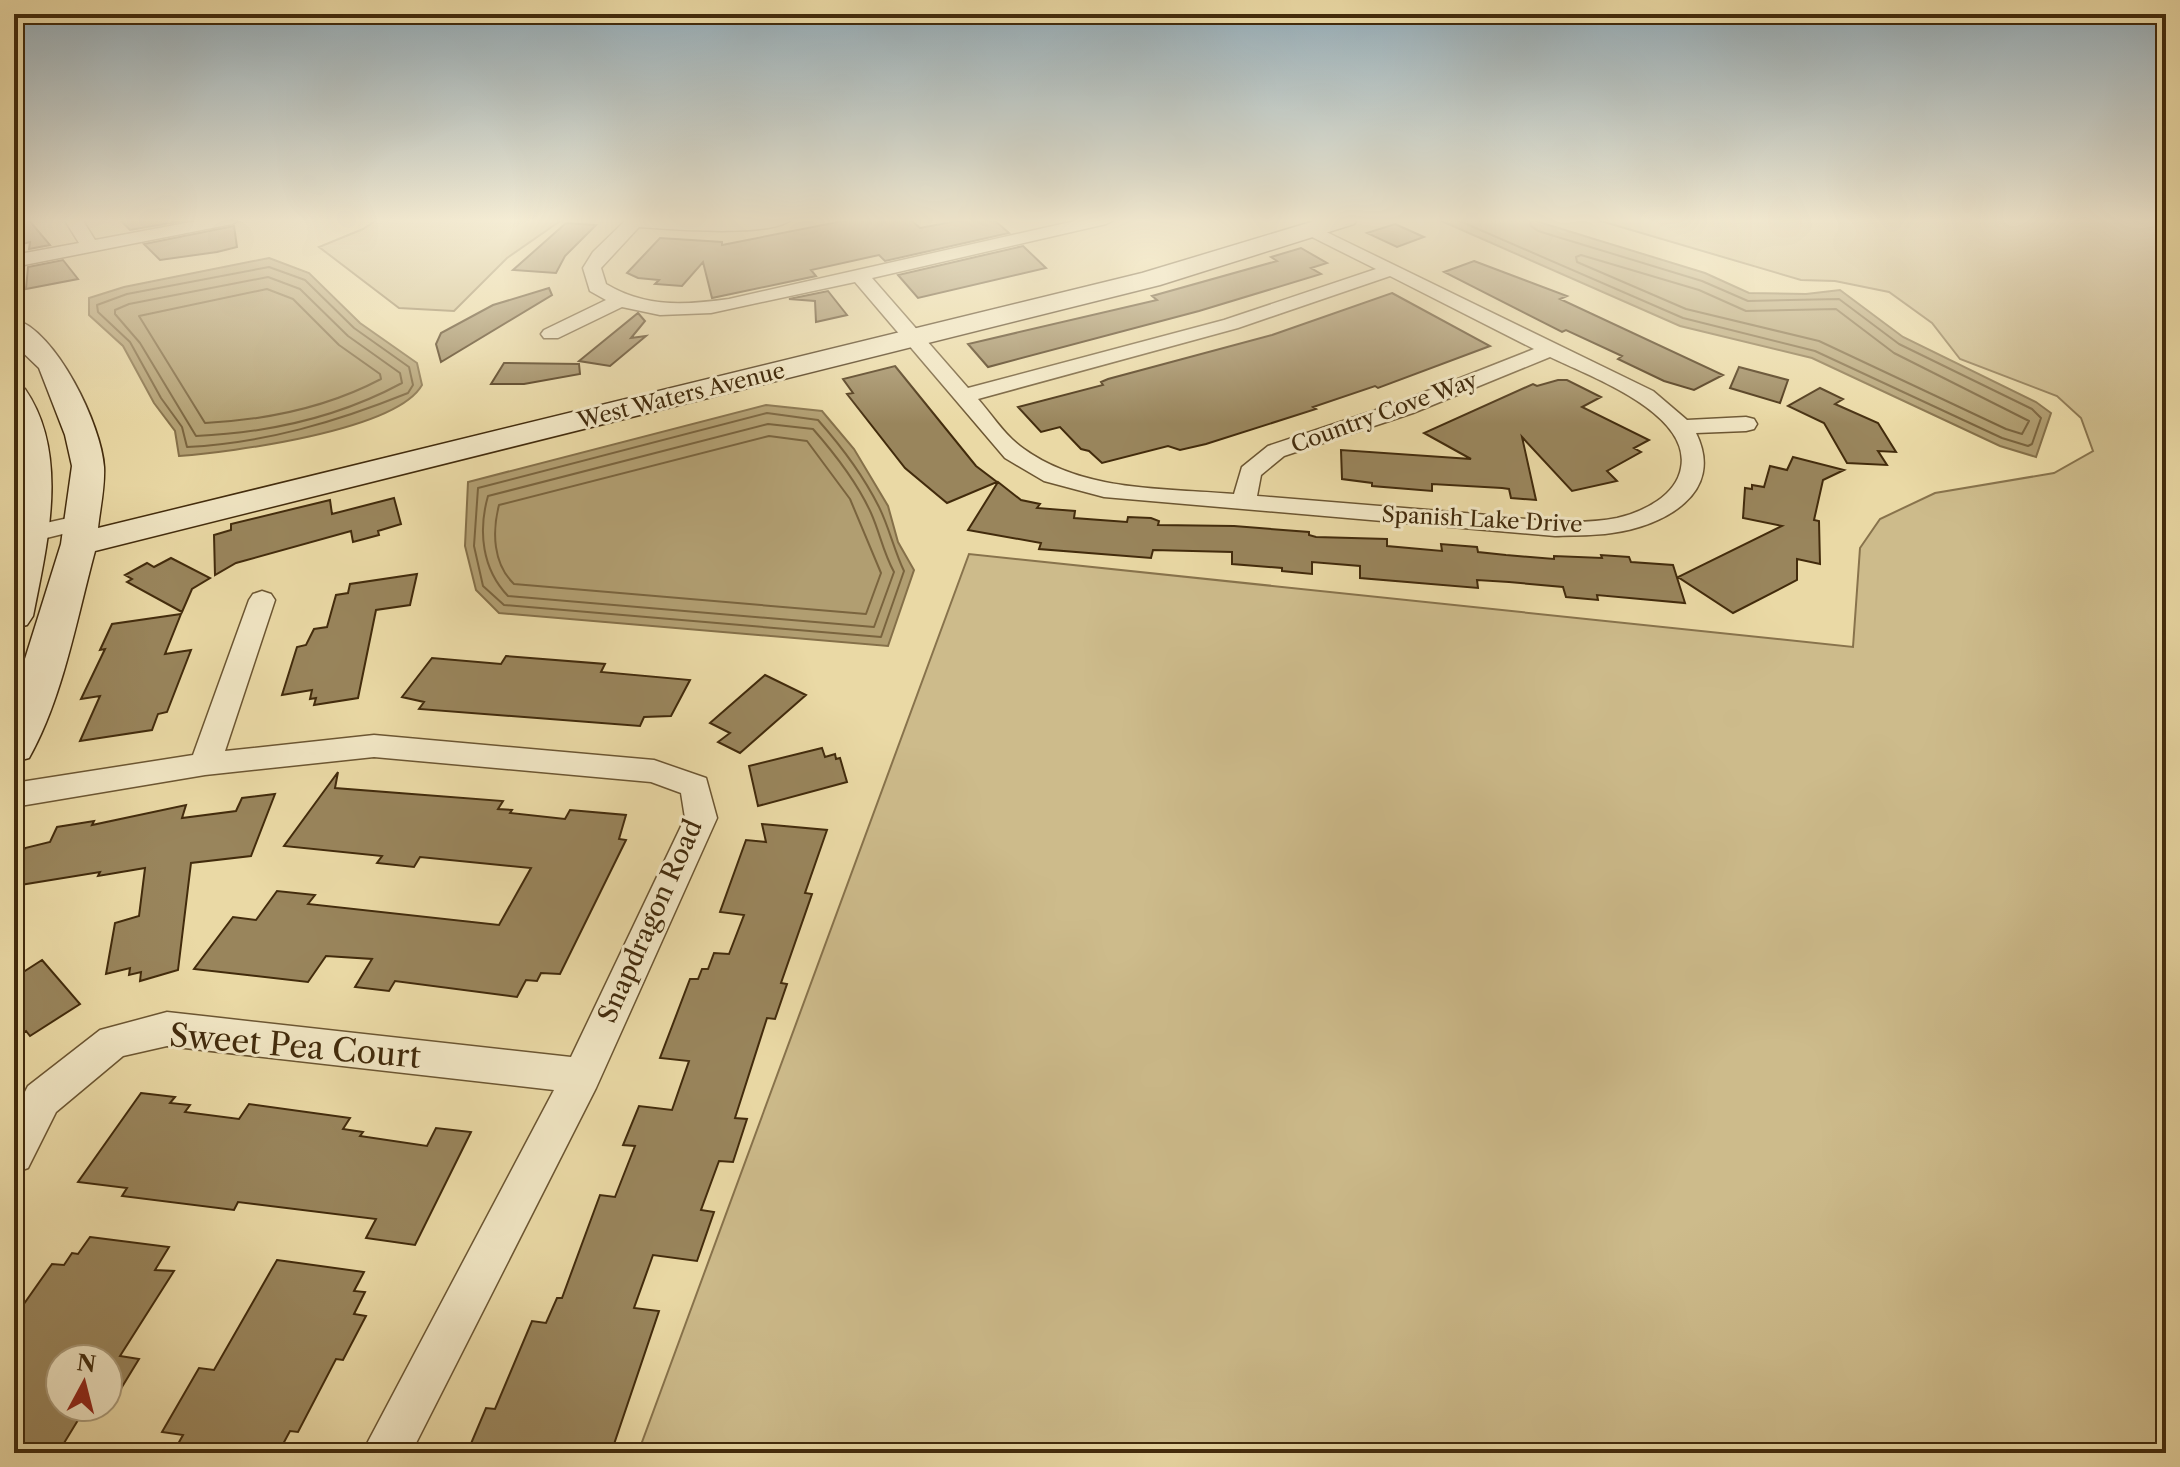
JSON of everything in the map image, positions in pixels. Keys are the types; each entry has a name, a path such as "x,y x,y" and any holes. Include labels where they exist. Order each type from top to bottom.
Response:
{"street":[{"path":"598,287 618,302 655,310 700,309 801,287"},
{"name":"Spanish Lake Drive","path":"869,287 1013,453 1052,476 1104,490 1555,528 1617,525 1663,510 1690,486 1695,456 1682,427"},
{"name":"West Waters Avenue","path":"21,547 904,330 1110,287"},
{"path":"963,396 1231,324 1339,287"},
{"path":"1426,287 1645,396 1682,427 1746,424"},
{"path":"551,334 618,302"},
{"path":"14,328 52,365 81,435 88,466 80,533 40,679 14,747"},
{"name":"Country Cove Way","path":"1244,502 1250,472 1276,451 1405,408 1551,349"},
{"path":"14,395 36,504 21,547 14,616"},
{"path":"205,764 262,600"},
{"name":"Snapdragon Road","path":"14,795 205,764 374,746 654,771 695,786 701,818 582,1076 386,1453"},
{"name":"Sweet Pea Court","path":"14,1154 42,1099 113,1042 167,1029 582,1076"}],"shaded area":[{"path":"372,287 478,287 454,311 399,308"},
{"path":"1867,287 2166,287 2166,1453 638,1453 969,554 1853,647 1860,548 1880,519 1935,493 2054,473 2093,451 2081,418 2057,396 1960,359 1932,323 1889,292"}],"water":[{"path":"123,287 324,287 360,323 417,363 422,385 406,401 347,427 272,444 179,456 175,431 154,403 123,346 89,315 89,298"},
{"path":"1592,287 1737,287 1749,293 1806,294 1840,290 1903,337 2036,402 2051,413 2036,457 2000,446 1812,358 1680,326"},
{"path":"766,405 822,411 854,449 888,506 898,542 914,570 888,646 499,613 476,590 465,546 468,482"}],"building":[{"path":"709,287 762,287 712,298"},
{"path":"909,287 963,287 918,298"},
{"path":"1182,287 1277,287 988,367 968,344 1157,300 1152,296"},
{"path":"1474,287 1544,287 1567,296 1560,299 1723,375 1694,390 1664,381 1618,359 1622,356 1566,330 1562,332"},
{"path":"549,288 552,295 441,362 436,344 441,333 493,305"},
{"path":"828,291 847,315 816,322 815,301 789,299"},
{"path":"1392,293 1490,346 1378,388 1375,386 1313,407 1316,409 1206,444 1180,450 1168,446 1102,463 1089,451 1081,449 1060,427 1041,432 1018,407 1272,335"},
{"path":"638,313 645,321 631,338 646,336 610,366 579,361"},
{"path":"504,363 579,364 580,374 524,384 491,384"},
{"path":"895,366 976,466 997,482 947,503 905,468 847,394 853,393 843,379"},
{"path":"1739,367 1788,380 1780,403 1730,388"},
{"path":"1567,380 1601,397 1582,407 1649,440 1634,448 1641,452 1607,471 1617,481 1572,491 1522,437 1536,500 1511,498 1509,489 1502,488 1432,484 1432,491 1372,486 1372,483 1342,479 1341,450 1471,459 1424,433 1533,384 1537,386"},
{"path":"1820,388 1843,399 1835,404 1878,423 1896,452 1878,451 1887,465 1847,463 1824,423 1788,406"},
{"path":"1793,457 1844,470 1823,480 1814,520 1819,521 1820,564 1797,559 1797,580 1733,613 1678,577 1782,526 1743,518 1745,488 1752,489 1752,485 1764,487 1770,466 1787,470"},
{"path":"998,482 1021,500 1040,504 1037,508 1075,511 1074,518 1127,522 1128,517 1151,518 1159,521 1158,525 1234,526 1309,532 1309,535 1316,537 1387,539 1387,546 1442,551 1441,544 1477,547 1478,552 1554,559 1554,556 1629,557 1631,562 1673,565 1685,603 1597,595 1598,600 1566,597 1563,587 1509,582 1477,580 1478,588 1360,578 1360,566 1312,562 1312,574 1282,571 1282,568 1232,564 1232,552 1153,550 1151,558 1039,549 1041,543 968,530"},
{"path":"394,498 401,524 378,531 379,535 353,542 351,531 236,563 215,575 214,535 231,530 231,524 330,500 332,514"},
{"path":"171,558 210,578 192,589 182,612 127,582 132,579 125,575 147,563 154,567"},
{"path":"417,574 410,605 376,610 358,698 314,705 316,698 310,699 312,690 282,695 297,647 306,645 314,629 327,627 336,595 348,593 350,584"},
{"path":"181,614 165,654 191,650 167,712 158,714 152,730 80,741 100,696 81,699 105,649 100,650 112,624"},
{"path":"506,656 605,664 601,672 690,680 671,716 644,717 640,726 419,709 424,702 402,697 432,658 501,664"},
{"path":"765,675 806,695 740,753 718,742 730,733 710,723"},
{"path":"822,748 825,757 835,754 836,759 840,758 847,782 758,806 749,766"},
{"path":"338,772 335,788 503,801 498,809 512,810 510,813 565,819 570,810 626,815 619,839 626,840 560,974 541,973 537,981 526,980 517,997 395,981 389,991 355,987 372,959 326,956 308,982 194,969 233,917 256,920 277,891 315,895 308,904 499,925 531,868 420,857 414,867 377,863 382,856 284,846"},
{"path":"275,794 251,856 191,863 178,970 140,981 141,972 129,975 130,968 106,974 115,923 139,916 145,868 14,886 14,871 25,848 50,842 57,827 94,821 92,825 186,805 182,818 236,811 242,798"},
{"path":"762,824 827,830 805,893 812,894 781,983 787,984 775,1019 767,1018 735,1118 747,1119 733,1162 719,1161 701,1210 714,1212 697,1261 653,1255 634,1308 659,1311 611,1453 467,1453 486,1408 495,1409 532,1321 546,1323 557,1298 562,1298 600,1195 615,1197 635,1146 623,1145 639,1106 672,1110 689,1061 660,1058 690,979 698,979 702,969 708,969 714,953 729,954 744,915 720,912 746,840 766,842"},
{"path":"42,960 80,1004 30,1036 26,1031 14,1039 14,978"},
{"path":"141,1093 175,1097 170,1103 190,1105 185,1112 239,1119 249,1104 350,1118 343,1129 363,1132 360,1136 427,1146 436,1128 471,1132 415,1245 366,1238 376,1219 238,1202 234,1210 122,1196 127,1188 78,1182"},
{"path":"90,1237 169,1247 155,1270 174,1271 124,1350 124,1343 44,1343 44,1423 76,1423 61,1448 14,1442 14,1318 52,1264 64,1265 72,1253 78,1254"},
{"path":"277,1260 364,1272 354,1291 365,1292 354,1314 366,1316 343,1360 336,1359 298,1432 290,1431 282,1446 272,1445 267,1453 173,1453 183,1435 162,1432 199,1368 214,1370"},
{"path":"124,1357 139,1359 124,1384"}]}
